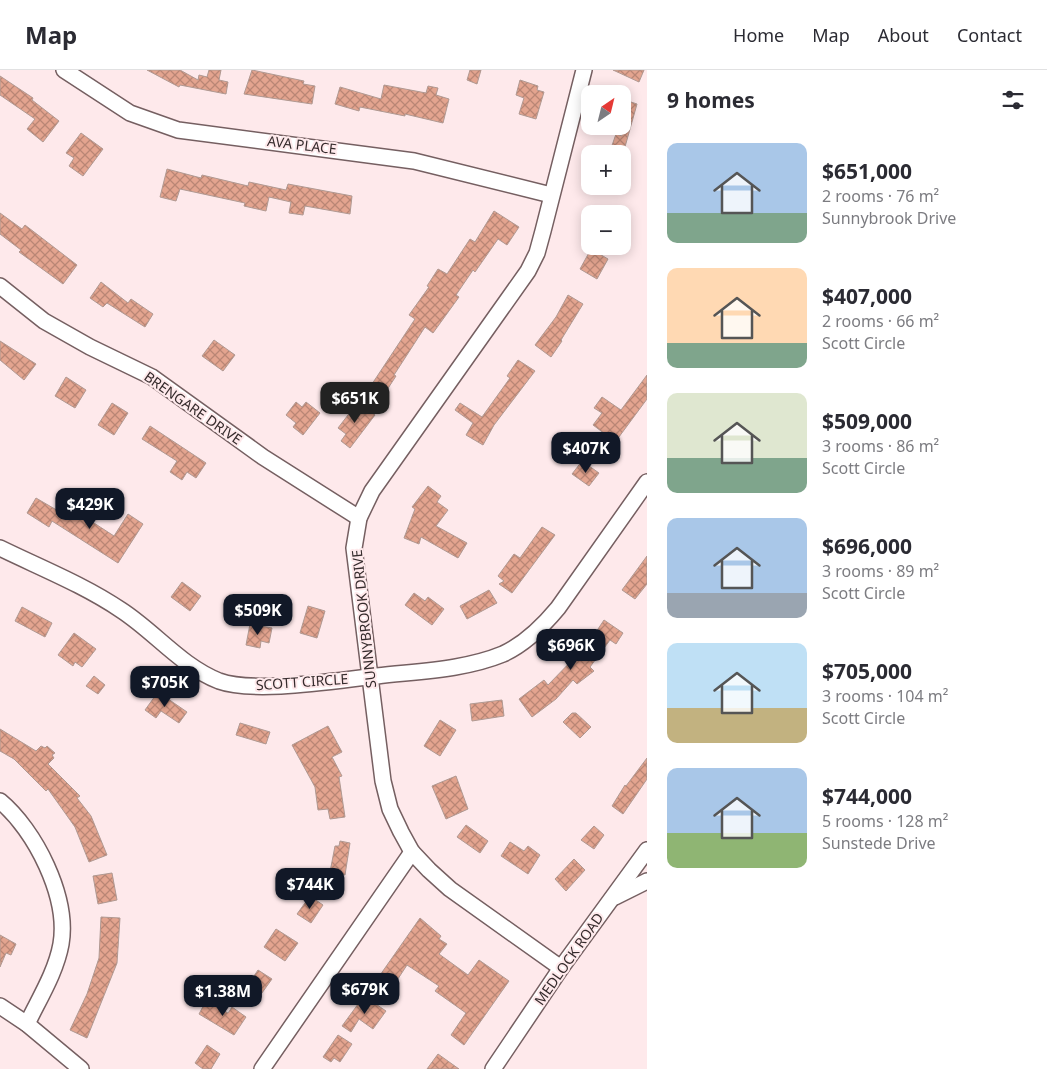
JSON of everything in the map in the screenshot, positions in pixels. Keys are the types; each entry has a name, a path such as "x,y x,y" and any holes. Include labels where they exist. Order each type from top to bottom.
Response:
{"street":[{"name":"AVA PLACE","path":"64,70 130,113 178,130 414,160 551,195"},
{"name":"SUNNYBROOK DRIVE","path":"561,968 450,889 412,852 390,809 383,781 354,548 359,518 372,491 528,271 537,252 584,70"},
{"name":"BRENGARE DRIVE","path":"0,286 44,321 90,347 152,377 263,457 359,518"},
{"name":"SCOTT CIRCLE","path":"0,548 102,598 123,611 174,654 220,681 244,686 324,682 460,666 497,656 518,646 542,626 558,608 647,482"},
{"path":"0,801 20,822 42,856 51,876 62,917 61,942 56,964 27,1024"},
{"name":"MEDLOCK ROAD","path":"492,1069 561,968 647,850"},
{"path":"262,1069 412,852"},
{"path":"612,899 647,881"},
{"path":"0,1006 27,1024 81,1069"}],"building":[{"path":"147,70 180,70 198,80 199,75 207,77 209,70 221,70 219,80 228,82 226,94 180,85 179,87"},
{"path":"252,70 304,81 303,84 315,86 312,104 244,94"},
{"path":"470,70 481,70 477,84 467,80"},
{"path":"613,70 644,70 639,82"},
{"path":"0,76 33,98 32,100 59,121 43,142 27,129 35,119 0,95"},
{"path":"520,80 538,86 537,90 544,92 536,119 519,114 524,98 516,95"},
{"path":"384,85 426,93 428,86 438,88 436,95 449,99 443,123 405,114 405,116 360,107 359,111 335,104 340,87 381,99"},
{"path":"631,102 637,104 631,125"},
{"path":"81,133 103,149 83,176 69,166 74,158 66,153"},
{"path":"616,135 628,135 626,145 612,145"},
{"path":"167,169 201,178 202,175 248,186 249,182 286,190 288,184 352,196 350,214 305,206 303,215 289,213 291,202 269,197 266,211 244,206 245,203 180,189 176,201 160,197"},
{"path":"494,211 519,227 507,245 498,239 475,272 473,270 456,295 459,297 433,333 425,327 394,375 396,376 385,393 372,384 415,319 409,315 429,287 427,286 438,269 447,274 470,239 475,242"},
{"path":"0,213 22,229 25,225 77,265 63,284 19,252 21,250 0,234"},
{"path":"588,255 601,255 608,259 597,279 580,269"},
{"path":"101,282 128,303 131,299 153,314 145,327 107,303 103,307 90,298"},
{"path":"568,295 583,304 551,357 535,345 556,317"},
{"path":"214,340 235,355 223,371 202,356"},
{"path":"0,341 36,364 24,380 0,360"},
{"path":"518,360 535,371 494,425 483,445 466,435 473,423 455,410 460,403 482,417 510,378 507,376"},
{"path":"647,375 647,399 613,445 602,437 605,434 593,425 602,413 594,408 602,397 621,410"},
{"path":"66,377 86,390 75,408 55,396"},
{"path":"296,402 302,407 306,402 320,413 303,435 293,427 296,423 286,415"},
{"path":"358,402 375,415 350,448 341,441 346,434 338,428"},
{"path":"112,403 128,413 114,435 98,425"},
{"path":"150,426 206,463 196,478 187,472 182,480 170,472 177,461 142,439"},
{"path":"582,461 599,473 589,486 572,474"},
{"path":"428,486 441,496 437,502 448,510 436,526 467,543 458,558 421,537 419,544 404,538 415,509 412,507"},
{"path":"36,498 72,519 77,512 114,536 128,514 143,524 118,563 52,521 49,527 27,513"},
{"path":"542,527 555,535 512,593 499,584 504,581 498,576 514,554 520,558"},
{"path":"647,556 647,584 635,599 622,590"},
{"path":"182,582 201,596 190,611 171,597"},
{"path":"489,590 497,603 467,619 460,606"},
{"path":"414,593 425,601 428,597 444,609 432,625 405,605"},
{"path":"308,606 325,611 317,638 300,633"},
{"path":"22,607 52,623 45,637 15,621"},
{"path":"604,620 623,633 616,644 610,640 590,667 594,671 577,684 573,680 556,699 532,717 519,699 544,680 548,685 581,651 582,653"},
{"path":"250,624 272,628 269,643 261,641 260,648 246,645"},
{"path":"74,633 96,649 82,667 75,662 73,666 58,655"},
{"path":"94,676 105,685 98,694 86,686"},
{"path":"158,692 187,712 179,723 161,711 156,718 145,710"},
{"path":"502,700 504,716 472,721 470,704"},
{"path":"572,713 576,713 591,727 580,738 563,722"},
{"path":"440,720 456,730 440,756 424,746"},
{"path":"240,723 270,732 266,744 236,735"},
{"path":"328,726 342,752 332,757 342,776 339,777 345,817 330,819 328,809 318,810 315,787 292,745"},
{"path":"0,729 36,751 41,746 45,748 47,746 55,753 52,755 54,758 48,764 80,796 77,798 91,816 107,855 89,862 75,827 48,789 46,791 14,759 0,751"},
{"path":"647,758 647,779 623,814 612,806 625,785"},
{"path":"456,776 468,809 446,819 432,786"},
{"path":"466,825 488,841 480,853 457,837"},
{"path":"594,826 604,835 594,849 581,840"},
{"path":"340,841 350,843 345,875 330,872 335,846 339,846"},
{"path":"510,842 524,851 528,846 540,855 528,874 501,856"},
{"path":"574,859 585,870 566,891 555,879"},
{"path":"112,873 117,900 98,904 93,876"},
{"path":"310,896 323,905 311,923 297,914"},
{"path":"101,917 120,918 117,963 87,1038 70,1030 87,994 99,958"},
{"path":"420,918 441,936 439,939 447,944 439,954 468,975 479,960 509,981 464,1045 451,1035 466,1013 435,991 439,986 407,965 392,988 378,978"},
{"path":"276,929 298,943 285,961 264,947"},
{"path":"0,935 16,944 11,955 6,953 0,967"},
{"path":"258,970 272,979 259,997 246,988"},
{"path":"364,996 386,1011 373,1029 359,1019 351,1032 342,1026"},
{"path":"206,1001 228,1013 232,1007 246,1017 234,1035 199,1014"},
{"path":"338,1035 352,1044 340,1062 334,1058 331,1062 323,1057"},
{"path":"207,1045 220,1054 211,1069 203,1069 195,1063"},
{"path":"438,1054 459,1069 427,1069"}]}
